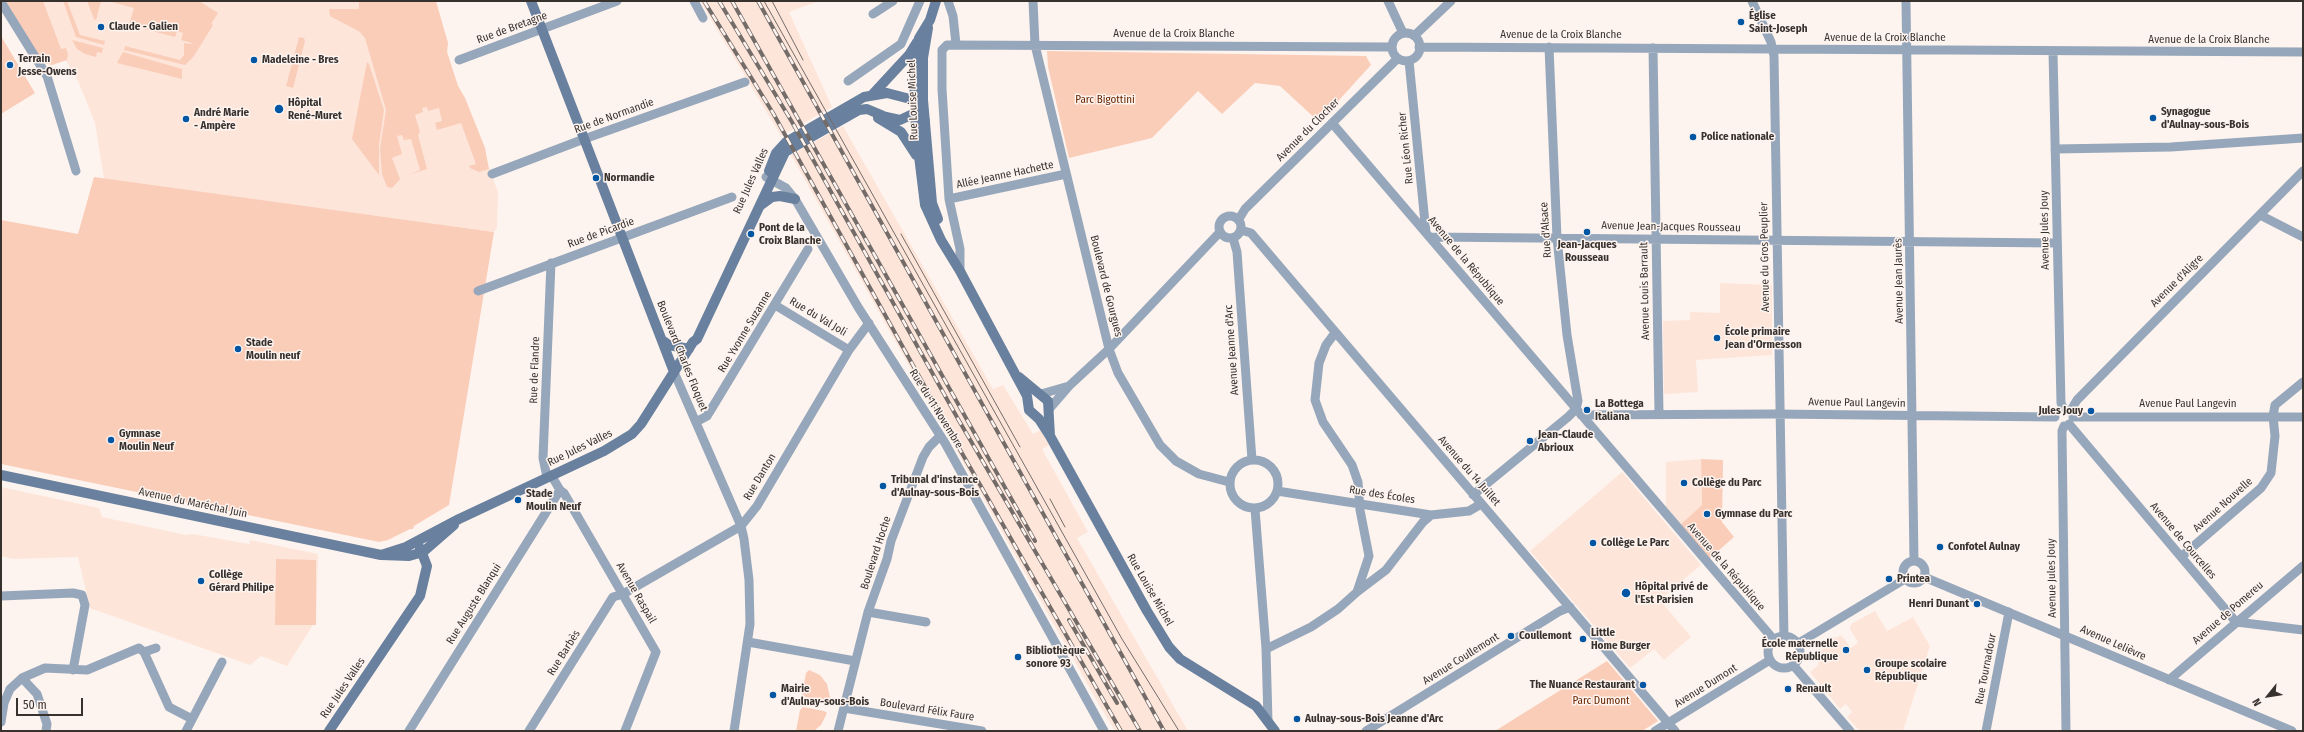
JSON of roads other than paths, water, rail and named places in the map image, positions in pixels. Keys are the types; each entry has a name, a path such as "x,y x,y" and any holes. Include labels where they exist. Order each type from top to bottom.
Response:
{"street":[{"name":"Boulevard Charles Floquet","path":"531,1 674,372 741,526 749,580 751,619 734,731"},
{"name":"Rue de Bretagne","path":"459,60 617,1"},
{"path":"694,1 703,18"},
{"path":"873,14 893,1"},
{"path":"848,81 901,44 920,1"},
{"path":"930,20 936,1"},
{"path":"948,1 953,16 956,44"},
{"name":"Boulevard de Gourgues","path":"1032,1 1035,45 1109,349 1118,373 1160,445 1176,461 1199,474 1229,482"},
{"path":"1388,1 1403,33"},
{"path":"1414,36 1451,1"},
{"name":"Avenue du Gros Peuplier","path":"1752,1 1773,49 1784,636"},
{"name":"Avenue Jean Jaurès","path":"1906,1 1908,50 1914,561"},
{"path":"1,2 47,76 76,171"},
{"name":"Rue Louise Michel","path":"930,20 919,38 914,75 918,106 925,120 932,203 959,269"},
{"name":"Rue Louise Michel","path":"930,20 923,58 918,106 918,158 925,205 941,240 959,269 1027,396 1029,410 1039,419 1050,436 1147,611 1173,652 1194,668 1246,698 1256,706 1275,731"},
{"path":"1403,33 1414,36 1420,47 1417,56 1409,61 1397,59 1392,47 1395,38 1403,33"},
{"path":"844,113 874,94 908,55 919,38"},
{"name":"Rue Louise Michel","path":"956,44 947,45 942,50 949,199 960,249 959,269"},
{"name":"Avenue de la Croix Blanche","path":"956,44 1392,47"},
{"name":"Avenue de la Croix Blanche","path":"1420,47 2053,52 2303,52"},
{"name":"Rue d'Alsace","path":"1549,47 1558,238 1567,335 1578,401 1578,412"},
{"name":"Avenue Louis Barrault","path":"1653,48 1659,414"},
{"name":"Avenue Jules Jouy","path":"2053,52 2057,243 2068,417 2062,431 2066,731"},
{"name":"Avenue du Clocher","path":"1239,219 1245,209 1397,59"},
{"name":"Rue Léon Richer","path":"1409,61 1428,235"},
{"name":"Rue de Normandie","path":"492,174 584,139 745,82"},
{"path":"844,113 867,109 886,117 900,120 918,106 892,93 874,94"},
{"path":"859,110 901,132 911,144 918,158"},
{"name":"Rue Jules Valles","path":"329,731 420,596 427,566 423,552 416,541 459,518 604,451 632,434 641,424 697,339 761,205 776,153 844,113"},
{"name":"Avenue de la République","path":"1332,123 1774,640"},
{"path":"2055,149 2171,147 2303,138"},
{"name":"Avenue d'Aligre","path":"2068,417 2077,400 2303,171"},
{"name":"Allée Jeanne Hachette","path":"949,199 1066,174"},
{"name":"Rue Jules Valles","path":"691,346 768,179"},
{"name":"Rue du 11 Novembre","path":"768,179 786,188 795,199 869,323 940,436 1104,731"},
{"name":"Rue de Picardie","path":"478,292 551,263 622,239 732,196"},
{"path":"761,205 772,197 780,196 795,199"},
{"path":"1232,215 1239,219 1241,230 1233,238 1225,237 1220,232 1218,225 1225,216 1232,215"},
{"path":"2260,215 2303,238"},
{"name":"Avenue du 14 Juillet","path":"1241,230 1251,233 1675,731"},
{"path":"1039,419 1049,411 1069,386 1109,349 1220,232"},
{"name":"Avenue Jean-Jacques Rousseau","path":"1428,235 1656,240 2057,243"},
{"name":"Avenue Jeanne d'Arc","path":"1233,238 1237,252 1252,460"},
{"name":"Rue Yvonne Suzanne","path":"696,422 707,416 808,249"},
{"name":"Rue de Flandre","path":"549,476 543,458 551,263"},
{"name":"Rue du Val Joli","path":"775,305 849,350"},
{"name":"Rue Danton","path":"623,594 741,526 757,506 849,350 869,323"},
{"path":"1335,333 1326,345 1319,363 1315,400 1322,422 1352,465 1358,482 1359,503 1369,556 1357,592"},
{"path":"662,340 669,345 691,346"},
{"name":"Rue Louise Michel","path":"1013,370 1047,399 1050,436"},
{"path":"2273,416 2276,405 2303,382"},
{"path":"1027,396 1069,386"},
{"path":"1474,495 1578,412"},
{"name":"Avenue Paul Langevin","path":"1578,412 2055,417"},
{"name":"Avenue Nouvelle","path":"2181,557 2261,488 2271,473 2275,436 2273,416"},
{"name":"Avenue de Courcelles","path":"2055,417 2059,424 2068,417 2181,557 2236,622"},
{"name":"Avenue Paul Langevin","path":"2068,417 2303,417"},
{"name":"Boulevard Hoche","path":"838,731 868,612 887,559 891,541 923,457 929,447 940,436"},
{"path":"1252,460 1260,461 1273,469 1276,476 1277,491 1269,504 1255,509 1239,504 1230,490 1229,482 1231,475 1239,465 1252,460"},
{"name":"Avenue du Maréchal Juin","path":"1,475 381,555 409,556 423,552"},
{"name":"Avenue Raspail","path":"549,476 564,493 656,652 625,731"},
{"name":"Rue Auguste Blanqui","path":"409,731 560,490"},
{"name":"Rue des Écoles","path":"1277,491 1359,503 1431,516 1469,511 1481,504"},
{"path":"1255,509 1266,649 1268,720"},
{"path":"1266,649 1311,627 1338,609 1357,592 1386,570 1423,522 1431,516"},
{"name":"Rue Jules Valles","path":"423,552 451,528 459,518"},
{"name":"Avenue du Maréchal Juin","path":"381,555 394,552 416,541"},
{"path":"1914,561 1924,566 1924,577 1917,583 1910,583 1905,579 1904,567 1914,561"},
{"name":"Avenue de Pomereu","path":"2169,680 2303,566"},
{"name":"Avenue Lelièvre","path":"1924,577 2292,731"},
{"path":"1797,644 1905,579"},
{"path":"1,596 73,593 82,595 85,605 73,670"},
{"name":"Rue Barbès","path":"529,731 614,597 623,594"},
{"name":"Avenue Coullemont","path":"1366,731 1560,611 1570,608"},
{"path":"868,612 926,622"},
{"name":"Rue Tournadour","path":"1986,731 2010,612"},
{"path":"2236,622 2303,630"},
{"path":"1784,636 1792,639 1797,644 1799,658 1793,665 1788,667 1778,667 1770,660 1768,652 1774,640 1784,636"},
{"path":"748,642 855,661"},
{"path":"1,722 4,703 10,689 22,678 45,668 87,670 139,648 144,652 169,707 192,719"},
{"path":"144,652 156,648"},
{"name":"Avenue Dumont","path":"1655,731 1770,660"},
{"path":"186,731 222,662"},
{"path":"1793,665 1850,731"},
{"path":"22,678 37,694 47,724 46,731"},
{"name":"Boulevard Félix Faure","path":"844,708 966,730 982,731"}],"tram line":[{"path":"764,1 1122,639 1179,731"},
{"path":"772,1 803,60"},
{"path":"901,234 1020,447"},
{"path":"1050,499 1065,527"}],"railway":[{"path":"704,1 773,113 955,441 1121,731"},
{"path":"719,1 792,122 958,419 1140,731"},
{"path":"732,1 1035,541"},
{"path":"758,1 1164,731"},
{"path":"1069,620 1117,703"}],"place":[{"name":"Église Saint-Joseph","path":"1741,22"},
{"name":"Claude - Galien","path":"101,27"},
{"name":"Madeleine - Bres","path":"254,60"},
{"name":"Terrain Jesse-Owens","path":"10,65"},
{"name":"Hôpital René-Muret","path":"279,109"},
{"name":"Synagogue d'Aulnay-sous-Bois","path":"2153,118"},
{"name":"André Marie - Ampère","path":"186,119"},
{"name":"Police nationale","path":"1693,137"},
{"name":"Normandie","path":"596,178"},
{"name":"Jean-Jacques Rousseau","path":"1587,232"},
{"name":"Pont de la Croix Blanche","path":"751,234"},
{"name":"École primaire Jean d'Ormesson","path":"1717,338"},
{"name":"Stade Moulin neuf","path":"238,349"},
{"name":"La Bottega Italiana","path":"1587,410"},
{"name":"Jules Jouy","path":"2091,411"},
{"name":"Gymnase Moulin Neuf","path":"111,440"},
{"name":"Jean-Claude Abrioux","path":"1530,441"},
{"name":"Collège du Parc","path":"1684,483"},
{"name":"Tribunal d'instance d'Aulnay-sous-Bois","path":"883,486"},
{"name":"Stade Moulin Neuf","path":"518,500"},
{"name":"Gymnase du Parc","path":"1707,514"},
{"name":"Collège Le Parc","path":"1593,543"},
{"name":"Confotel Aulnay","path":"1940,547"},
{"name":"Printea","path":"1889,579"},
{"name":"Collège Gérard Philipe","path":"201,581"},
{"name":"Hôpital privé de l'Est Parisien","path":"1626,593"},
{"name":"Henri Dunant","path":"1977,604"},
{"name":"Coullemont","path":"1511,636"},
{"name":"Little Home Burger","path":"1583,639"},
{"name":"École maternelle République","path":"1846,650"},
{"name":"Bibliothèque sonore 93","path":"1018,657"},
{"name":"Groupe scolaire République","path":"1867,670"},
{"name":"The Nuance Restaurant","path":"1643,685"},
{"name":"Renault","path":"1788,689"},
{"name":"Mairie d'Aulnay-sous-Bois","path":"773,695"},
{"name":"Aulnay-sous-Bois Jeanne d'Arc","path":"1297,719"}],"park label":[{"name":"Parc Bigottini","path":"1105,100"},
{"name":"Parc Dumont","path":"1601,701"}]}
